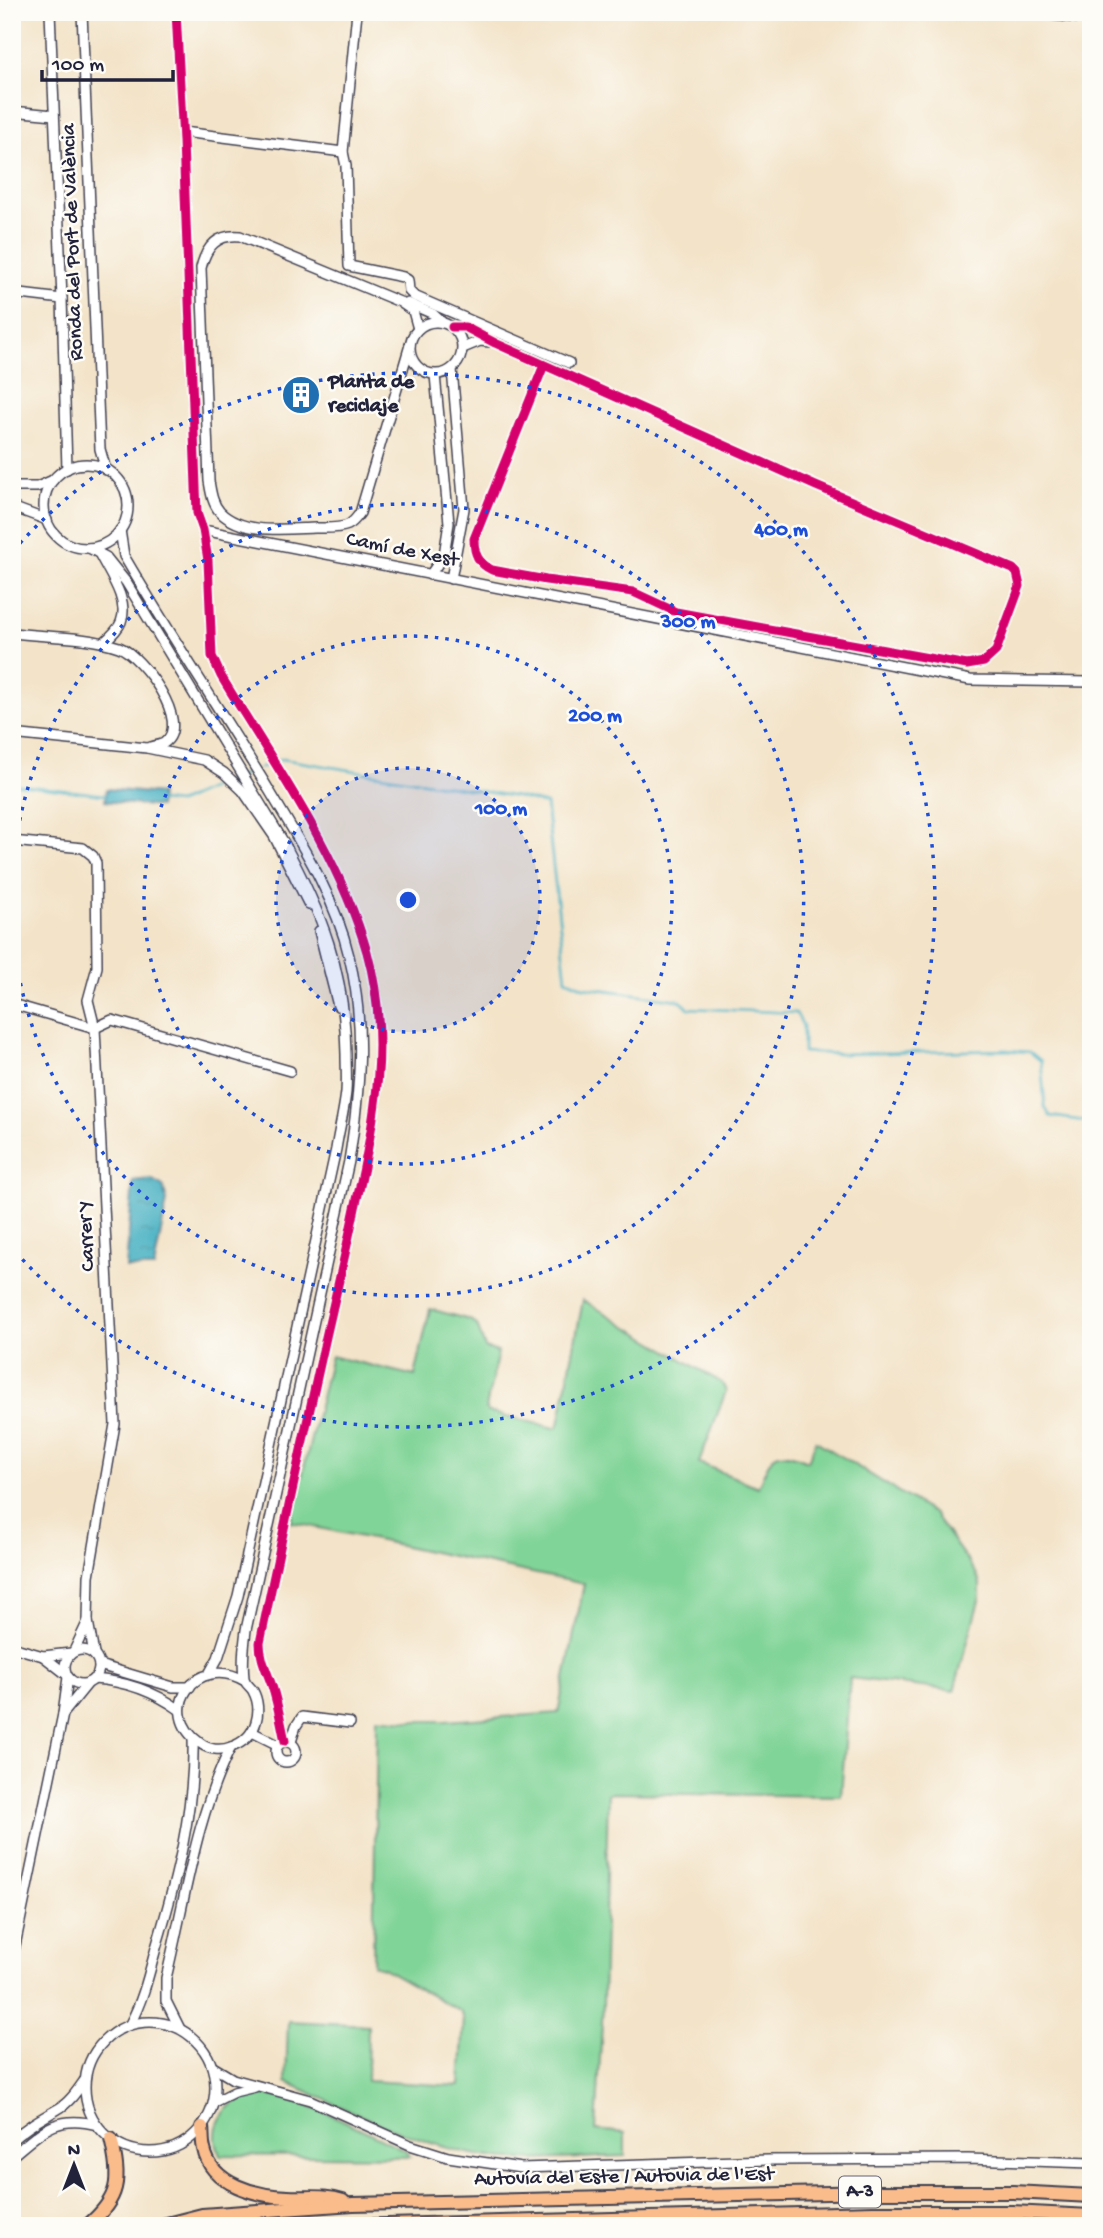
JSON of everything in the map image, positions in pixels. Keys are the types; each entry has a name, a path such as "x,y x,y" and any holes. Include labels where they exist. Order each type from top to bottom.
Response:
{"highway":[{"path":"202,2127 204,2149 209,2163 224,2178 252,2193 286,2197 330,2197 353,2204"},
{"path":"87,2226 104,2211 116,2187 118,2166 111,2139"},
{"name":"Autovía del Este / Autovia de l'Est","path":"159,2226 202,2215 353,2204 871,2192 1013,2192 1091,2196"},
{"name":"Autovía del Este / Autovia de l'Est","path":"351,2226 494,2225 873,2212 1012,2212 1091,2216"}],"street":[{"name":"Ronda del Port de València","path":"50,12 67,469"},
{"name":"Ronda del Port de València","path":"82,12 100,449 106,470"},
{"path":"176,12 197,513 203,530 209,570 212,656 221,676 330,858 349,897 367,954 377,1006 381,1053 372,1137 294,1475 260,1643 260,1656 279,1707 285,1743"},
{"path":"357,12 343,152 346,166 349,266 403,277 408,280 414,296 569,363"},
{"path":"1019,12 1084,18 1091,21"},
{"path":"12,111 54,115"},
{"path":"183,132 343,152"},
{"path":"418,329 413,311 400,302 240,236 223,237 210,245 201,268 209,481 212,498 219,511 232,521 253,527 276,529 337,527 353,522 359,513 410,345 418,329 427,323 443,323"},
{"path":"12,293 62,299"},
{"path":"400,302 409,303 433,314 452,327 465,327 495,343 816,486 1013,569 1017,573 1020,586 996,651 984,662 967,665 676,611 633,592 546,580 492,570 484,566 474,550 474,539 544,365"},
{"path":"401,378 407,373 423,371 435,374 452,369 460,360 463,348 460,336 452,327"},
{"path":"463,348 480,341 495,343"},
{"path":"410,345 411,357 423,371"},
{"path":"451,579 464,509 452,369"},
{"path":"430,575 444,555 449,523 435,374"},
{"path":"89,548 110,541 120,530 128,511 127,496 116,476 100,467 84,464 67,469 50,485 44,502 47,520 60,538 106,557 126,582 307,884 330,943 341,989 346,1045 346,1091 336,1149 238,1596 218,1658 209,1674"},
{"path":"12,487 37,487 55,479"},
{"path":"12,507 47,520"},
{"path":"120,530 124,556 129,565 232,728 314,867 336,914 349,954 359,1020 361,1063 349,1161 246,1630 243,1653 245,1681"},
{"name":"Camí de Xest","path":"203,530 970,680 1091,682"},
{"path":"99,553 119,594 123,611 123,619 118,628 103,643"},
{"path":"12,633 103,643 131,653 141,663 169,706 173,727 164,743 147,748"},
{"path":"12,734 147,748 204,760 224,773 243,791 274,836 309,904 321,936 346,1045"},
{"name":"Carrer Y","path":"12,841 83,848 90,851 96,863 97,967 88,1000 95,1028 115,1424 89,1576 88,1620 94,1654"},
{"path":"12,1004 95,1028 112,1020 290,1071"},
{"name":"Carrer Y","path":"73,1652 88,1620"},
{"path":"12,1647 43,1656 80,1684 92,1681 118,1683 164,1698 180,1710"},
{"path":"43,1656 89,1651 94,1654 99,1665 92,1681 63,1714"},
{"path":"12,1959 63,1714 67,1676 64,1664 73,1652"},
{"path":"99,1665 173,1687 190,1687"},
{"path":"217,1672 233,1674 245,1681 253,1691 258,1705 252,1732 231,1747 218,1749 205,1747 192,1738 183,1724 180,1710 184,1694 196,1679 217,1672"},
{"path":"285,1743 302,1717 351,1723"},
{"path":"252,1732 285,1743"},
{"path":"130,2024 139,2007 167,1913 191,1799 194,1773 192,1738"},
{"path":"179,2027 166,2001 166,1978 203,1816 216,1776 231,1747"},
{"path":"155,2021 179,2027 200,2043 213,2067 216,2084 214,2102 202,2127 183,2144 159,2152 134,2150 111,2139 97,2125 87,2104 85,2081 92,2056 107,2036 130,2024 155,2021"},
{"path":"213,2067 233,2078 310,2100 380,2133 448,2157 521,2168 782,2160 968,2159 1091,2163"},
{"path":"12,2140 40,2118 60,2109 85,2081"},
{"path":"214,2102 234,2092 258,2086"},
{"path":"12,2156 58,2122 77,2120 97,2125"}],"green space":[{"path":"583,1300 722,1383 726,1391 699,1463 758,1487 770,1460 775,1456 787,1454 808,1461 816,1441 934,1514 976,1573 980,1584 980,1597 954,1691 850,1678 841,1796 608,1793 603,2005 596,2130 625,2133 625,2156 513,2159 455,2150 426,2141 368,2119 286,2082 288,2021 368,2025 367,2081 460,2086 464,2018 461,2012 373,1965 377,1718 445,1721 558,1713 584,1584 291,1522 331,1356 415,1376 430,1309 470,1320 477,1325 485,1348 498,1352 486,1408 488,1412 555,1428 559,1425"},
{"path":"254,2093 313,2107 407,2151 410,2157 220,2155 216,2134 222,2116 235,2103"}],"water":[{"path":"106,789 160,794 159,807 105,801"},
{"path":"151,1179 163,1186 167,1201 154,1268 126,1268 133,1181"}],"waterway":[{"path":"260,768 282,759 546,804 566,979 584,987 679,1000 689,1008 796,1013 803,1026 803,1052 1030,1052 1041,1061 1045,1107 1050,1116 1091,1122"},
{"path":"234,779 254,770"},
{"path":"159,801 178,803 228,781"},
{"path":"12,784 105,795"}],"cycle path":[{"path":"176,12 197,513 208,560 212,656 221,676 303,810 339,879 367,952 378,1016 378,1080 369,1144 260,1643 262,1660 274,1693 285,1741"},
{"path":"452,327 465,327 495,343 816,486 1013,569 1017,573 1020,586 996,651 984,662 967,665 676,612 633,592 546,580 487,567 478,558 474,539 544,365"}],"place":[{"name":"Planta de reciclaje","path":"301,395"}]}
